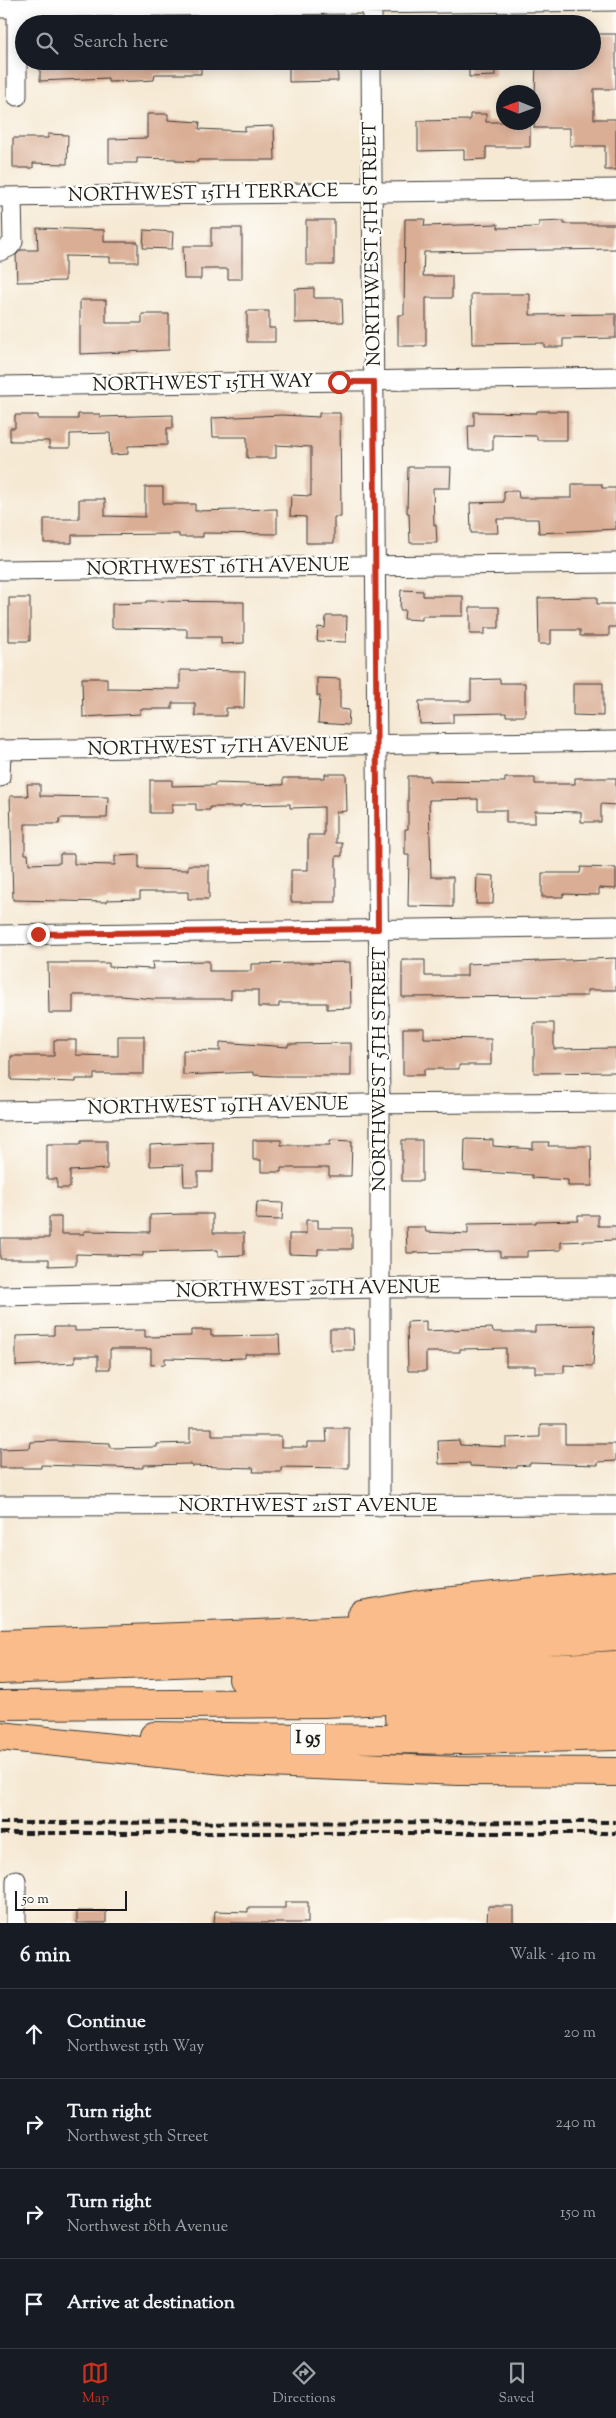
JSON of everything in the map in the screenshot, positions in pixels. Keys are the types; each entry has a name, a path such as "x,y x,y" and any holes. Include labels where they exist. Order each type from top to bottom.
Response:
{"highway":[{"path":"249,1634 422,1604 616,1585"},
{"path":"0,1644 413,1627 616,1611"},
{"path":"13,1670 321,1657 616,1636"},
{"path":"13,1670 119,1678 214,1679 429,1675 616,1665"},
{"path":"0,1705 324,1703 493,1695 616,1686"},
{"path":"0,1710 413,1717 616,1713"},
{"path":"0,1735 244,1762 459,1771 616,1772"},
{"name":"I 95","path":"0,1735 406,1740 616,1736"}],"street":[{"path":"17,96 8,8 372,2 616,2"},
{"path":"372,2 372,15"},
{"name":"NORTHWEST 5TH STREET","path":"371,70 380,1104 380,1506"},
{"name":"NORTHWEST 15TH TERRACE","path":"6,197 616,189"},
{"path":"0,251 10,247 12,242 6,197"},
{"name":"NORTHWEST 15TH WAY","path":"0,386 616,377"},
{"name":"NORTHWEST 16TH AVENUE","path":"0,570 616,563"},
{"name":"NORTHWEST 17TH AVENUE","path":"0,750 616,741"},
{"path":"0,750 0,777"},
{"path":"0,935 616,926"},
{"name":"NORTHWEST 19TH AVENUE","path":"0,1111 616,1102"},
{"name":"NORTHWEST 20TH AVENUE","path":"0,1296 381,1288 616,1287"},
{"name":"NORTHWEST 21ST AVENUE","path":"0,1506 616,1505"},
{"path":"16,1880 16,1923"}],"building":[{"path":"601,34 616,34 616,89 594,89 594,119 616,119 616,170 605,170 605,146 570,146 570,128 541,128 541,85 535,85 536,70 601,70"},
{"path":"40,70 201,70 201,74 155,74 154,80 108,82 108,78 40,81"},
{"path":"289,70 337,70 338,81 289,82"},
{"path":"469,70 495,70 495,76 469,77"},
{"path":"147,114 168,114 168,120 200,122 199,129 245,131 245,127 274,126 275,160 198,160 198,162 176,161 176,159 137,158 137,163 109,163 109,139 147,138"},
{"path":"470,114 486,114 486,122 496,122 496,130 530,130 530,147 486,147 486,159 464,160 464,150 418,151 418,121 470,120"},
{"path":"48,134 68,135 67,164 33,163 33,168 13,168 13,138 48,138"},
{"path":"405,219 425,219 424,226 498,224 498,228 539,227 539,222 564,221 564,224 616,224 616,249 424,252 423,276 452,276 452,298 426,298 426,346 398,346 398,315 404,315"},
{"path":"306,220 334,220 334,265 306,265"},
{"path":"37,228 104,230 104,242 138,242 138,262 110,262 110,257 65,256 65,281 17,282 16,255 21,250 38,250"},
{"path":"211,228 242,228 242,279 228,279 228,269 201,269 201,279 184,279 183,246 211,246"},
{"path":"144,230 173,232 172,249 143,248"},
{"path":"314,288 314,298 342,298 343,322 295,323 295,289"},
{"path":"471,294 530,294 530,315 616,314 616,338 563,339 563,347 544,347 544,343 472,344"},
{"path":"80,300 106,300 106,323 142,323 142,314 169,314 169,350 80,354"},
{"path":"247,311 269,311 269,328 275,328 275,342 247,342"},
{"path":"537,411 567,411 567,440 537,440 537,436 493,435 493,450 469,450 468,426 474,426 474,412 537,413"},
{"path":"319,413 340,413 341,517 334,517 334,543 306,543 306,517 290,516 291,495 311,496 311,447 276,445 276,458 247,458 247,437 213,437 212,418 282,415 319,417"},
{"path":"78,414 100,414 100,417 173,415 173,428 167,428 167,445 128,446 128,454 111,455 110,433 70,434 70,448 49,448 49,441 10,441 10,428 15,428 15,415 38,415 38,419 78,419"},
{"path":"408,467 451,467 450,488 433,488 434,525 436,525 437,543 410,543 409,513 407,513"},
{"path":"572,484 602,484 602,488 616,488 616,529 539,533 538,519 497,519 498,533 471,533 470,503 504,502 504,491 518,491 519,498 572,498"},
{"path":"145,487 163,487 163,504 195,504 195,511 277,509 277,534 203,533 203,537 179,537 179,534 72,535 72,543 44,543 44,519 79,519 79,499 105,499 105,516 145,517"},
{"path":"401,590 423,591 423,596 463,596 463,616 422,616 422,620 404,619 405,610 400,610"},
{"path":"597,597 597,604 616,604 616,627 609,627 609,636 580,636 580,630 551,630 551,644 539,644 538,598"},
{"path":"9,598 30,598 30,641 9,641"},
{"path":"146,601 244,602 244,643 221,644 221,637 187,637 187,629 112,628 112,604 146,603"},
{"path":"470,607 499,607 499,628 485,628 485,634 470,634"},
{"path":"326,616 347,616 346,642 317,641 318,627 325,628"},
{"path":"180,670 245,671 244,708 226,708 226,716 195,716 195,703 172,703 172,709 140,709 140,714 83,717 82,678 107,678 107,688 180,689"},
{"path":"317,678 340,679 340,709 349,710 348,725 318,723 320,696 317,696"},
{"path":"500,679 500,683 525,683 525,716 506,716 506,713 453,714 453,723 420,724 419,701 471,701 471,680"},
{"path":"573,683 603,683 603,716 573,715"},
{"path":"325,774 346,774 347,811 336,812 336,843 342,843 342,856 336,856 336,902 291,902 291,870 308,870 308,835 324,835 324,807 290,808 290,804 241,805 241,807 210,807 210,810 196,810 196,804 172,804 172,813 150,813 150,780 172,780 172,786 215,785 215,783 283,785 283,778 325,778"},
{"path":"408,776 429,776 429,781 505,782 505,778 535,778 535,784 575,784 575,778 616,778 616,805 601,804 601,822 581,822 581,812 535,811 535,823 506,823 506,810 478,810 478,799 429,800 431,877 453,877 453,907 408,906 409,855 405,855 405,829 408,829"},
{"path":"27,784 40,784 40,796 108,797 107,818 60,818 59,824 25,824 25,854 28,854 29,864 60,863 60,854 74,854 74,864 115,865 115,856 139,855 139,869 188,870 188,865 209,865 209,899 188,899 188,892 140,892 140,899 107,900 107,902 13,900 10,796 28,796"},
{"path":"581,867 616,868 616,889 599,888 599,895 563,894 563,897 542,897 542,873 580,873"},
{"path":"477,875 494,876 493,904 476,904"},
{"path":"616,958 616,990 587,990 587,996 402,997 402,960 425,960 425,976 467,976 467,964"},
{"path":"209,961 209,971 251,971 251,964 350,962 351,1008 327,1009 327,1003 279,1003 279,1007 258,1007 258,990 231,990 231,999 153,999 121,995 73,995 73,1013 49,1013 48,963 109,963 109,967 153,969 152,962"},
{"path":"534,1023 554,1023 554,1049 616,1048 616,1072 534,1073"},
{"path":"403,1028 424,1028 424,1038 491,1039 491,1065 459,1065 459,1069 424,1069 424,1075 403,1075"},
{"path":"118,1036 144,1036 144,1074 94,1074 94,1079 76,1079 76,1082 11,1080 11,1056 54,1056 54,1040 76,1040 76,1055 118,1056"},
{"path":"220,1042 288,1047 288,1044 351,1043 351,1076 276,1076 254,1075 254,1072 183,1075 183,1050 220,1051"},
{"path":"465,1139 493,1140 493,1146 533,1149 533,1142 549,1142 548,1146 591,1146 592,1186 568,1186 568,1180 532,1178 532,1175 464,1171"},
{"path":"253,1140 281,1140 281,1145 330,1145 330,1140 352,1141 351,1176 329,1176 329,1168 281,1168 281,1172 261,1172 261,1160 253,1160"},
{"path":"402,1140 422,1140 422,1181 402,1181"},
{"path":"81,1141 107,1141 107,1169 70,1171 70,1188 57,1188 57,1179 47,1179 47,1144 81,1144"},
{"path":"213,1142 213,1172 198,1172 198,1186 184,1186 183,1165 150,1166 150,1145"},
{"path":"257,1202 283,1203 282,1220 256,1219"},
{"path":"213,1214 213,1233 244,1233 244,1255 218,1256 218,1250 143,1252 143,1256 76,1254 76,1265 49,1266 49,1259 0,1259 0,1238 49,1238 49,1217 61,1217 61,1234 84,1234 84,1231 150,1232 150,1215"},
{"path":"578,1215 598,1215 598,1226 616,1226 616,1240 561,1242 561,1250 527,1251 527,1257 500,1257 500,1251 407,1253 406,1227 425,1227 426,1232 468,1234 468,1224 578,1220"},
{"path":"306,1220 318,1220 318,1228 352,1228 352,1249 318,1249 318,1255 289,1254 289,1234 306,1234"},
{"path":"426,1321 426,1331 492,1328 493,1332 535,1332 535,1326 595,1325 593,1366 564,1365 564,1373 535,1373 535,1366 506,1366 506,1348 460,1349 460,1352 426,1352 426,1371 408,1371 407,1322"},
{"path":"54,1327 75,1327 75,1331 145,1330 145,1337 191,1336 191,1330 211,1330 211,1336 279,1335 280,1354 245,1354 245,1358 165,1358 165,1364 151,1365 151,1349 110,1349 110,1369 98,1369 98,1356 75,1356 75,1363 16,1366 16,1336 54,1335"},
{"path":"330,1329 353,1329 354,1350 330,1350"},
{"path":"540,1425 565,1425 565,1444 616,1444 616,1461 598,1462 598,1465 530,1463 530,1465 517,1466 517,1468 470,1466 470,1463 439,1464 438,1441 459,1440 460,1445 506,1447 506,1438 540,1437"},
{"path":"190,1428 212,1428 212,1436 281,1436 281,1447 307,1447 307,1442 327,1442 326,1428 349,1428 349,1468 281,1467 281,1472 253,1472 254,1468 191,1466 191,1464 143,1465 143,1468 41,1465 41,1468 0,1468 0,1449 30,1448 31,1442 110,1443 110,1448 157,1447 157,1444 190,1443"},
{"path":"285,1902 308,1902 308,1923 214,1923 215,1911 248,1912 248,1908 285,1908"},
{"path":"488,1906 513,1906 513,1923 487,1923"},
{"path":"77,1911 106,1911 106,1923 77,1923"}],"railway":[{"path":"0,1823 616,1822"},
{"path":"0,1833 616,1833"}],"route":[{"path":"38,934 378,929 374,382 339,382"}]}
